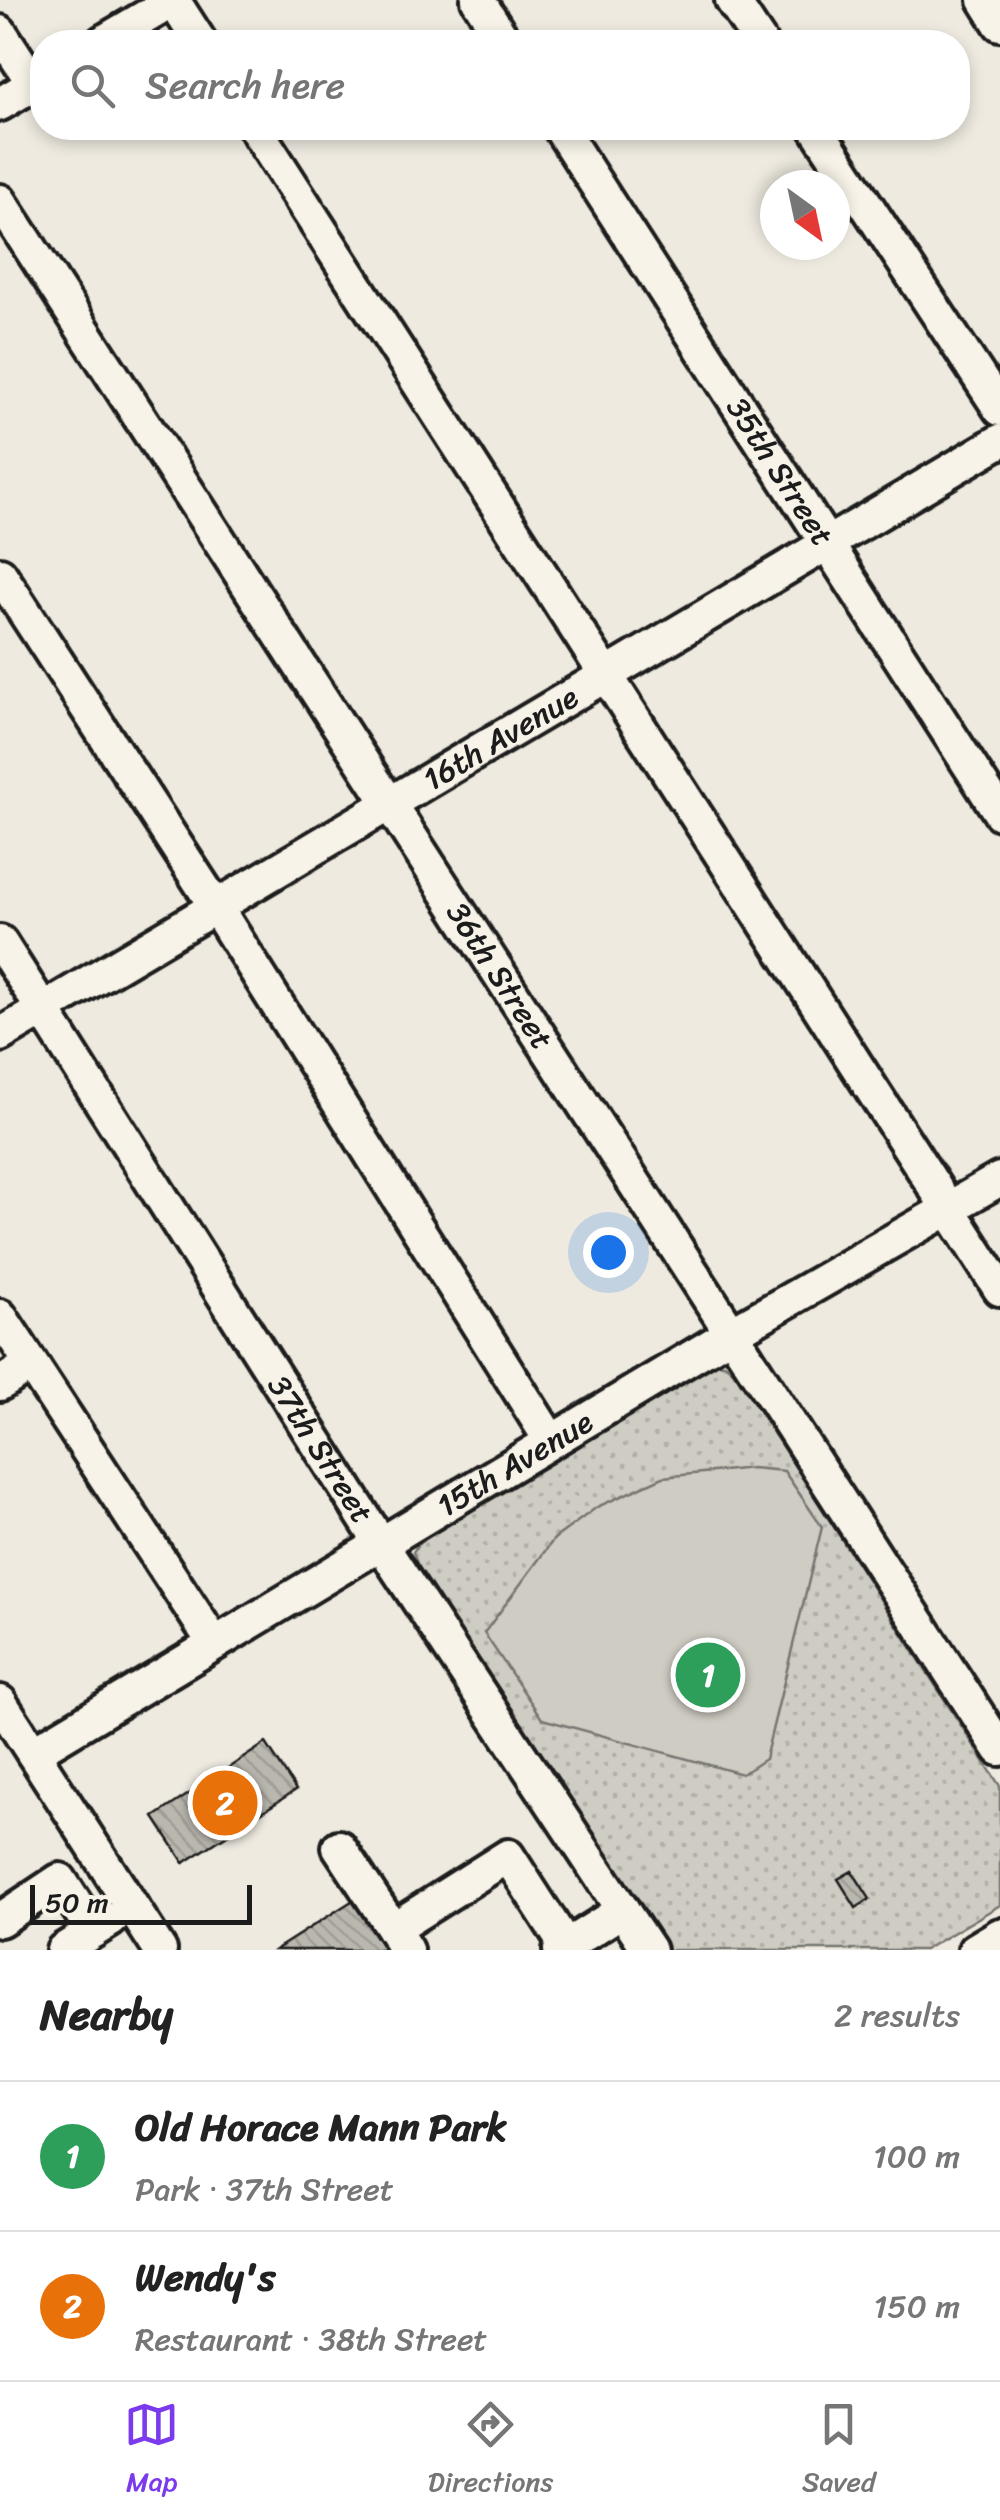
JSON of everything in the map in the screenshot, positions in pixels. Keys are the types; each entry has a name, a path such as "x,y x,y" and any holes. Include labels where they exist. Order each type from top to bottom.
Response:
{"street":[{"path":"123,30 174,0 193,30"},
{"path":"478,0 497,30"},
{"path":"732,0 752,30"},
{"path":"985,0 1000,24"},
{"path":"0,32 30,71"},
{"path":"0,104 30,87"},
{"path":"263,140 1000,1290"},
{"name":"35th Street","path":"568,140 1000,813"},
{"path":"824,140 1000,409"},
{"name":"36th Street","path":"0,201 1000,1749"},
{"name":"16th Avenue","path":"0,1035 1000,441"},
{"path":"0,574 216,907 552,1441"},
{"name":"37th Street","path":"0,942 381,1544 648,1950"},
{"name":"15th Avenue","path":"33,1753 730,1334 1000,1179"},
{"path":"0,1316 214,1643"},
{"path":"0,1384 31,1364"},
{"path":"0,1702 160,1950"},
{"path":"339,1847 400,1940 508,1856 563,1948 623,1910"},
{"path":"0,1920 60,1880 93,1931"},
{"path":"63,1950 132,1906"},
{"path":"975,1950 1000,1935"}],"shaded area":[{"path":"712,1363 725,1364 735,1373 1000,1786 1000,1905 924,1950 664,1950 417,1564 413,1552 427,1532"},
{"path":"752,1468 784,1471 822,1527 765,1759 742,1774 542,1719 484,1633 554,1539 597,1507 663,1477"}],"building":[{"path":"266,1743 296,1790 184,1863 154,1817"},
{"path":"852,1871 870,1899 856,1908 838,1879"},
{"path":"355,1899 388,1950 275,1950"}],"place":[{"name":"Old Horace Mann Park","path":"708,1675"},
{"name":"Wendy's","path":"225,1803"}]}
